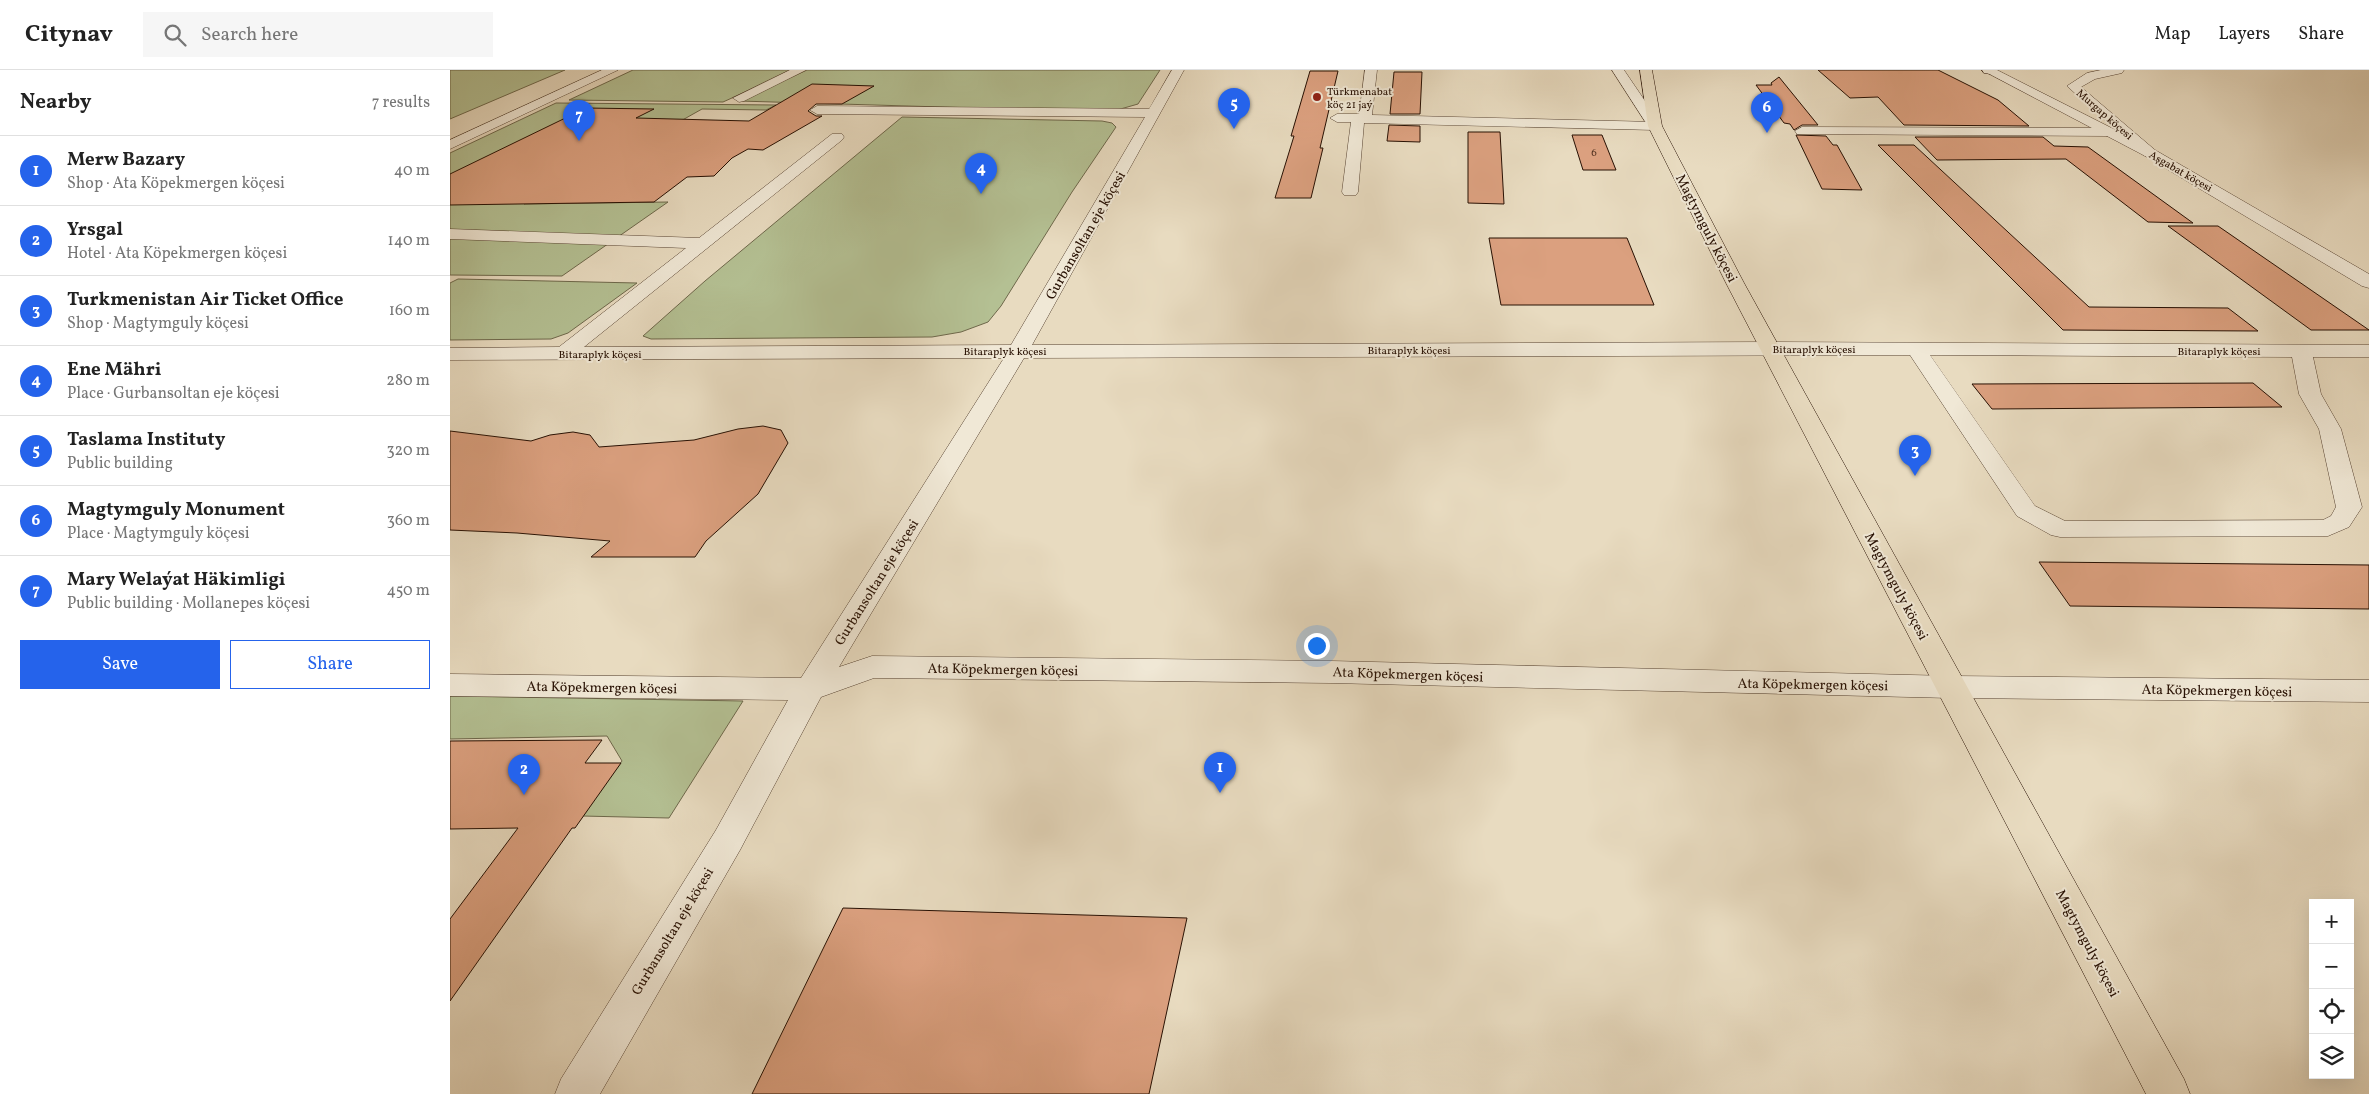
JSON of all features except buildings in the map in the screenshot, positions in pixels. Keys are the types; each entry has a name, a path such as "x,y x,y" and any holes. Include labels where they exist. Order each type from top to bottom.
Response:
{"main road":[{"name":"Magtymguly köçesi","path":"1646,70 1655,126 1769,348 2169,1094"}],"street":[{"path":"450,131 586,70"},
{"path":"450,144 612,70"},
{"path":"739,98 800,70"},
{"name":"Gurbansoltan eje köçesi","path":"576,1094 728,840 810,689 1018,351 1178,70"},
{"path":"1350,192 1371,70"},
{"path":"1618,70 1655,126"},
{"name":"Aşgabat köçesi","path":"1989,70 2150,153 2369,282"},
{"name":"Murgap köçesi","path":"2118,70 2091,76 2073,86 2150,153"},
{"path":"817,110 1154,113"},
{"path":"1338,118 1655,126"},
{"path":"1802,131 2108,132"},
{"path":"562,354 837,137"},
{"path":"450,234 703,243"},
{"name":"Bitaraplyk köçesi","path":"450,354 1769,348 2369,350"},
{"path":"1916,349 2026,511 2060,529 2328,528 2340,521 2349,507 2330,429 2310,394 2301,351"},
{"name":"Ata Köpekmergen köçesi","path":"450,685 810,689 872,667 1331,672 1951,687 2369,691"}],"green space":[{"path":"450,70 565,70 450,119"},
{"path":"633,70 794,70 723,102 569,100"},
{"path":"807,70 1160,70 1138,104 1110,112 739,101"},
{"path":"556,103 776,105 766,110 702,109 583,176 524,204 668,202 562,276 450,275 450,153"},
{"path":"902,117 1102,121 1112,123 1116,127 1072,192 1001,306 988,322 961,332 932,337 651,339 643,336 705,281"},
{"path":"458,279 637,283 568,333 551,339 450,340 450,283"},
{"path":"450,696 743,701 669,818 582,816 622,761 607,736 450,739"}],"place":[{"name":"Türkmenabat köç 21 jaý","path":"1317,97"},
{"name":"Taslama Instituty","path":"1234,129"},
{"name":"Magtymguly Monument","path":"1767,133"},
{"name":"Mary Welaýat Häkimligi","path":"579,141"},
{"name":"Ene Mähri","path":"981,194"},
{"name":"Turkmenistan Air Ticket Office","path":"1915,476"},
{"name":"Merw Bazary","path":"1220,793"},
{"name":"Yrsgal","path":"524,795"}]}
